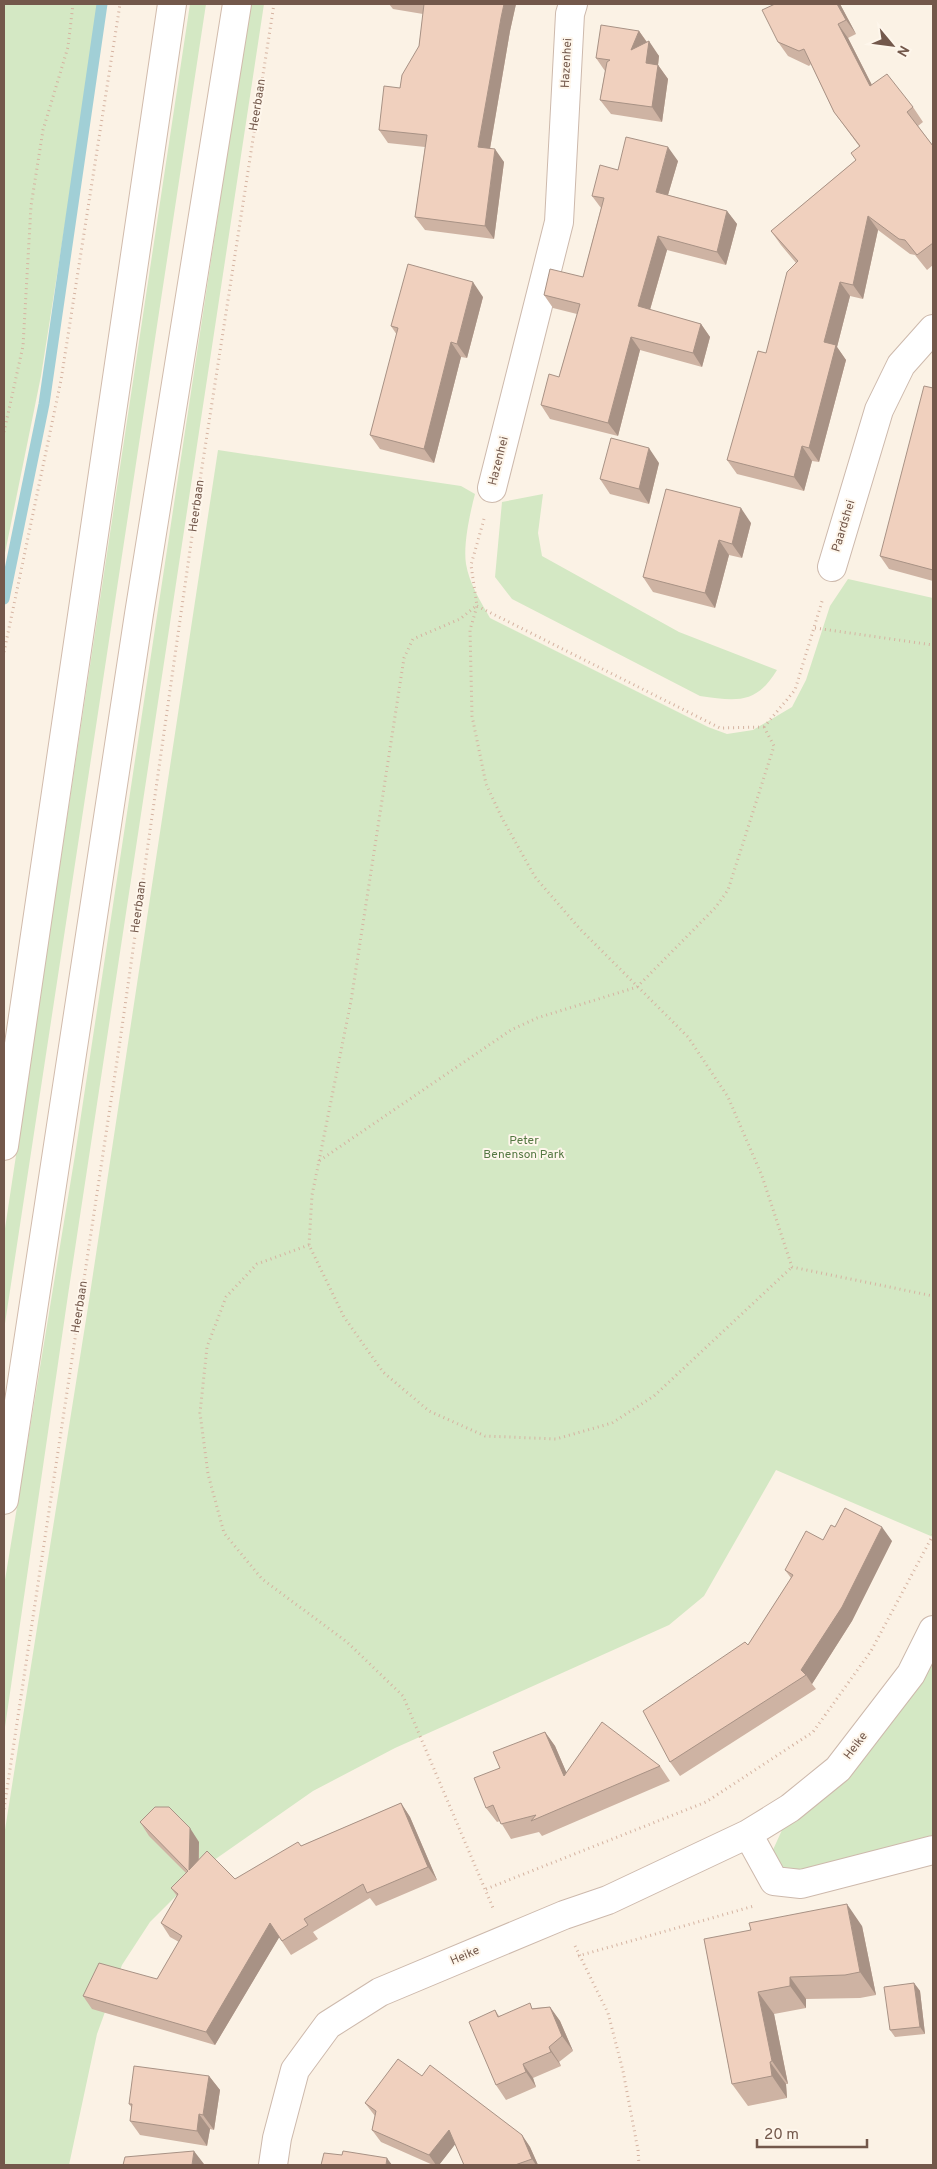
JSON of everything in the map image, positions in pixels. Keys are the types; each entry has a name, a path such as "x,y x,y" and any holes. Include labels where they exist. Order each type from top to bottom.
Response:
{"main road":[{"path":"4,1146 172,4"},
{"path":"4,1500 139,614 237,4"},
{"name":"Hazenhei","path":"492,488 559,222 570,14 573,4"},
{"name":"Paardshei","path":"832,567 879,410 901,365 933,329"},
{"name":"Heike","path":"272,2165 294,2070 328,2025 380,1992 564,1915 608,1900 748,1834 790,1808 838,1770 911,1674 933,1630"},
{"path":"748,1834 774,1881 801,1884 933,1850"}],"path":[{"path":"4,432 23,346 32,196 44,130 68,47 73,4"},
{"path":"4,652 61,380 120,4"},
{"name":"Heerbaan","path":"4,1809 120,1041 200,480 274,4"},
{"name":"Hazenhei","path":"477,606 471,565 492,488"},
{"name":"Paardshei","path":"764,727 794,690 815,628 832,567"},
{"path":"319,1161 511,1030 537,1018 637,987 716,908 728,890 774,746 764,727 720,728 477,606"},
{"path":"477,606 470,630 472,716 486,784 502,818 535,878 580,929 688,1037 728,1097 762,1176 792,1267"},
{"path":"477,606 460,620 413,639 404,658 351,1002 312,1195 308,1245 344,1317 383,1372 429,1411 485,1436 556,1440 612,1423 654,1396 792,1267"},
{"path":"815,628 933,645"},
{"path":"308,1245 257,1264 226,1298 207,1347 200,1413 208,1474 224,1533 262,1579 347,1642 403,1696 486,1889 706,1802 813,1732 871,1651 933,1535"},
{"path":"792,1267 933,1296"},
{"path":"578,1956 765,1903 774,1881"},
{"path":"564,1915 578,1956 608,2012 623,2071 640,2165"}],"green space":[{"path":"4,4 100,4 41,376 4,558"},
{"path":"190,4 206,4 4,1330 4,1235"},
{"path":"250,4 264,4 68,1295 4,1734 4,1586 75,1155"},
{"name":"Peter Benenson Park","path":"218,450 461,486 475,494 469,519 465,556 473,585 490,618 708,727 727,734 753,730 792,707 806,680 830,606 848,579 933,598 933,1537 776,1470 704,1596 669,1625 395,1748 313,1791 207,1865 150,1922 122,1965 97,2034 69,2165 4,2165 4,1836 88,1307"},
{"path":"543,494 538,533 542,556 679,632 777,670 769,681 761,690 744,698 724,699 700,696 512,599 495,577 502,502"},
{"path":"933,1662 933,1835 803,1870 775,1873 772,1852 782,1830 842,1778 901,1707"}],"building":[{"path":"424,4 504,4 478,147 495,149 485,226 415,217 427,135 379,130 384,86 400,88 402,75 419,46"},
{"path":"775,4 837,4 846,20 838,24 870,86 887,74 913,107 907,112 933,146 933,243 917,255 905,240 899,239 868,216 853,285 840,282 824,342 836,345 809,448 802,446 794,477 727,460 758,351 766,353 787,272 798,261 771,231 856,160 851,153 860,146 834,112 804,49 799,51 778,42 762,10"},
{"path":"601,25 639,31 631,50 649,41 646,63 658,65 652,107 600,100 607,62 610,60 596,58"},
{"path":"626,137 668,147 656,192 727,211 717,252 658,236 638,306 701,324 693,353 631,337 608,423 541,405 549,374 559,377 580,304 544,295 550,269 583,277 604,198 592,196 600,165 618,170"},
{"path":"408,264 473,282 457,344 451,342 424,449 370,435 398,328 391,326"},
{"path":"924,386 933,388 933,570 880,556"},
{"path":"611,438 649,448 639,489 600,479"},
{"path":"666,489 741,508 732,544 719,540 705,593 643,577"},
{"path":"845,1508 882,1527 842,1607 801,1670 806,1675 670,1762 643,1711 745,1642 748,1645 793,1575 785,1570 806,1531 823,1540 831,1525 835,1527"},
{"path":"602,1722 660,1766 531,1821 536,1815 501,1824 493,1805 486,1808 474,1778 500,1768 493,1752 545,1732 564,1776"},
{"path":"401,1803 428,1867 367,1893 363,1884 304,1919 308,1925 282,1941 270,1923 206,2032 83,1996 99,1963 157,1979 182,1936 161,1923 178,1894 171,1888 188,1871 140,1822 155,1807 169,1807 190,1828 189,1870 207,1851 235,1879 298,1842 301,1846"},
{"path":"847,1904 860,1972 845,1975 790,1977 790,1986 758,1992 772,2061 770,2062 772,2076 732,2084 704,1939 751,1930 749,1923"},
{"path":"914,1983 920,2027 890,2030 884,1987"},
{"path":"530,2003 532,2009 550,2007 562,2036 549,2047 551,2052 523,2064 526,2072 496,2085 469,2022 495,2010 498,2017"},
{"path":"398,2059 422,2076 430,2065 522,2135 532,2159 515,2165 464,2165 449,2130 429,2155 372,2130 376,2111 365,2103"},
{"path":"134,2066 209,2076 203,2115 199,2114 197,2131 130,2121 132,2104 129,2104"},
{"path":"194,2151 192,2165 123,2165 125,2157"},
{"path":"343,2151 387,2158 386,2165 321,2165 324,2153 342,2155"}],"waterway":[{"path":"4,599 44,404 102,4"}]}
